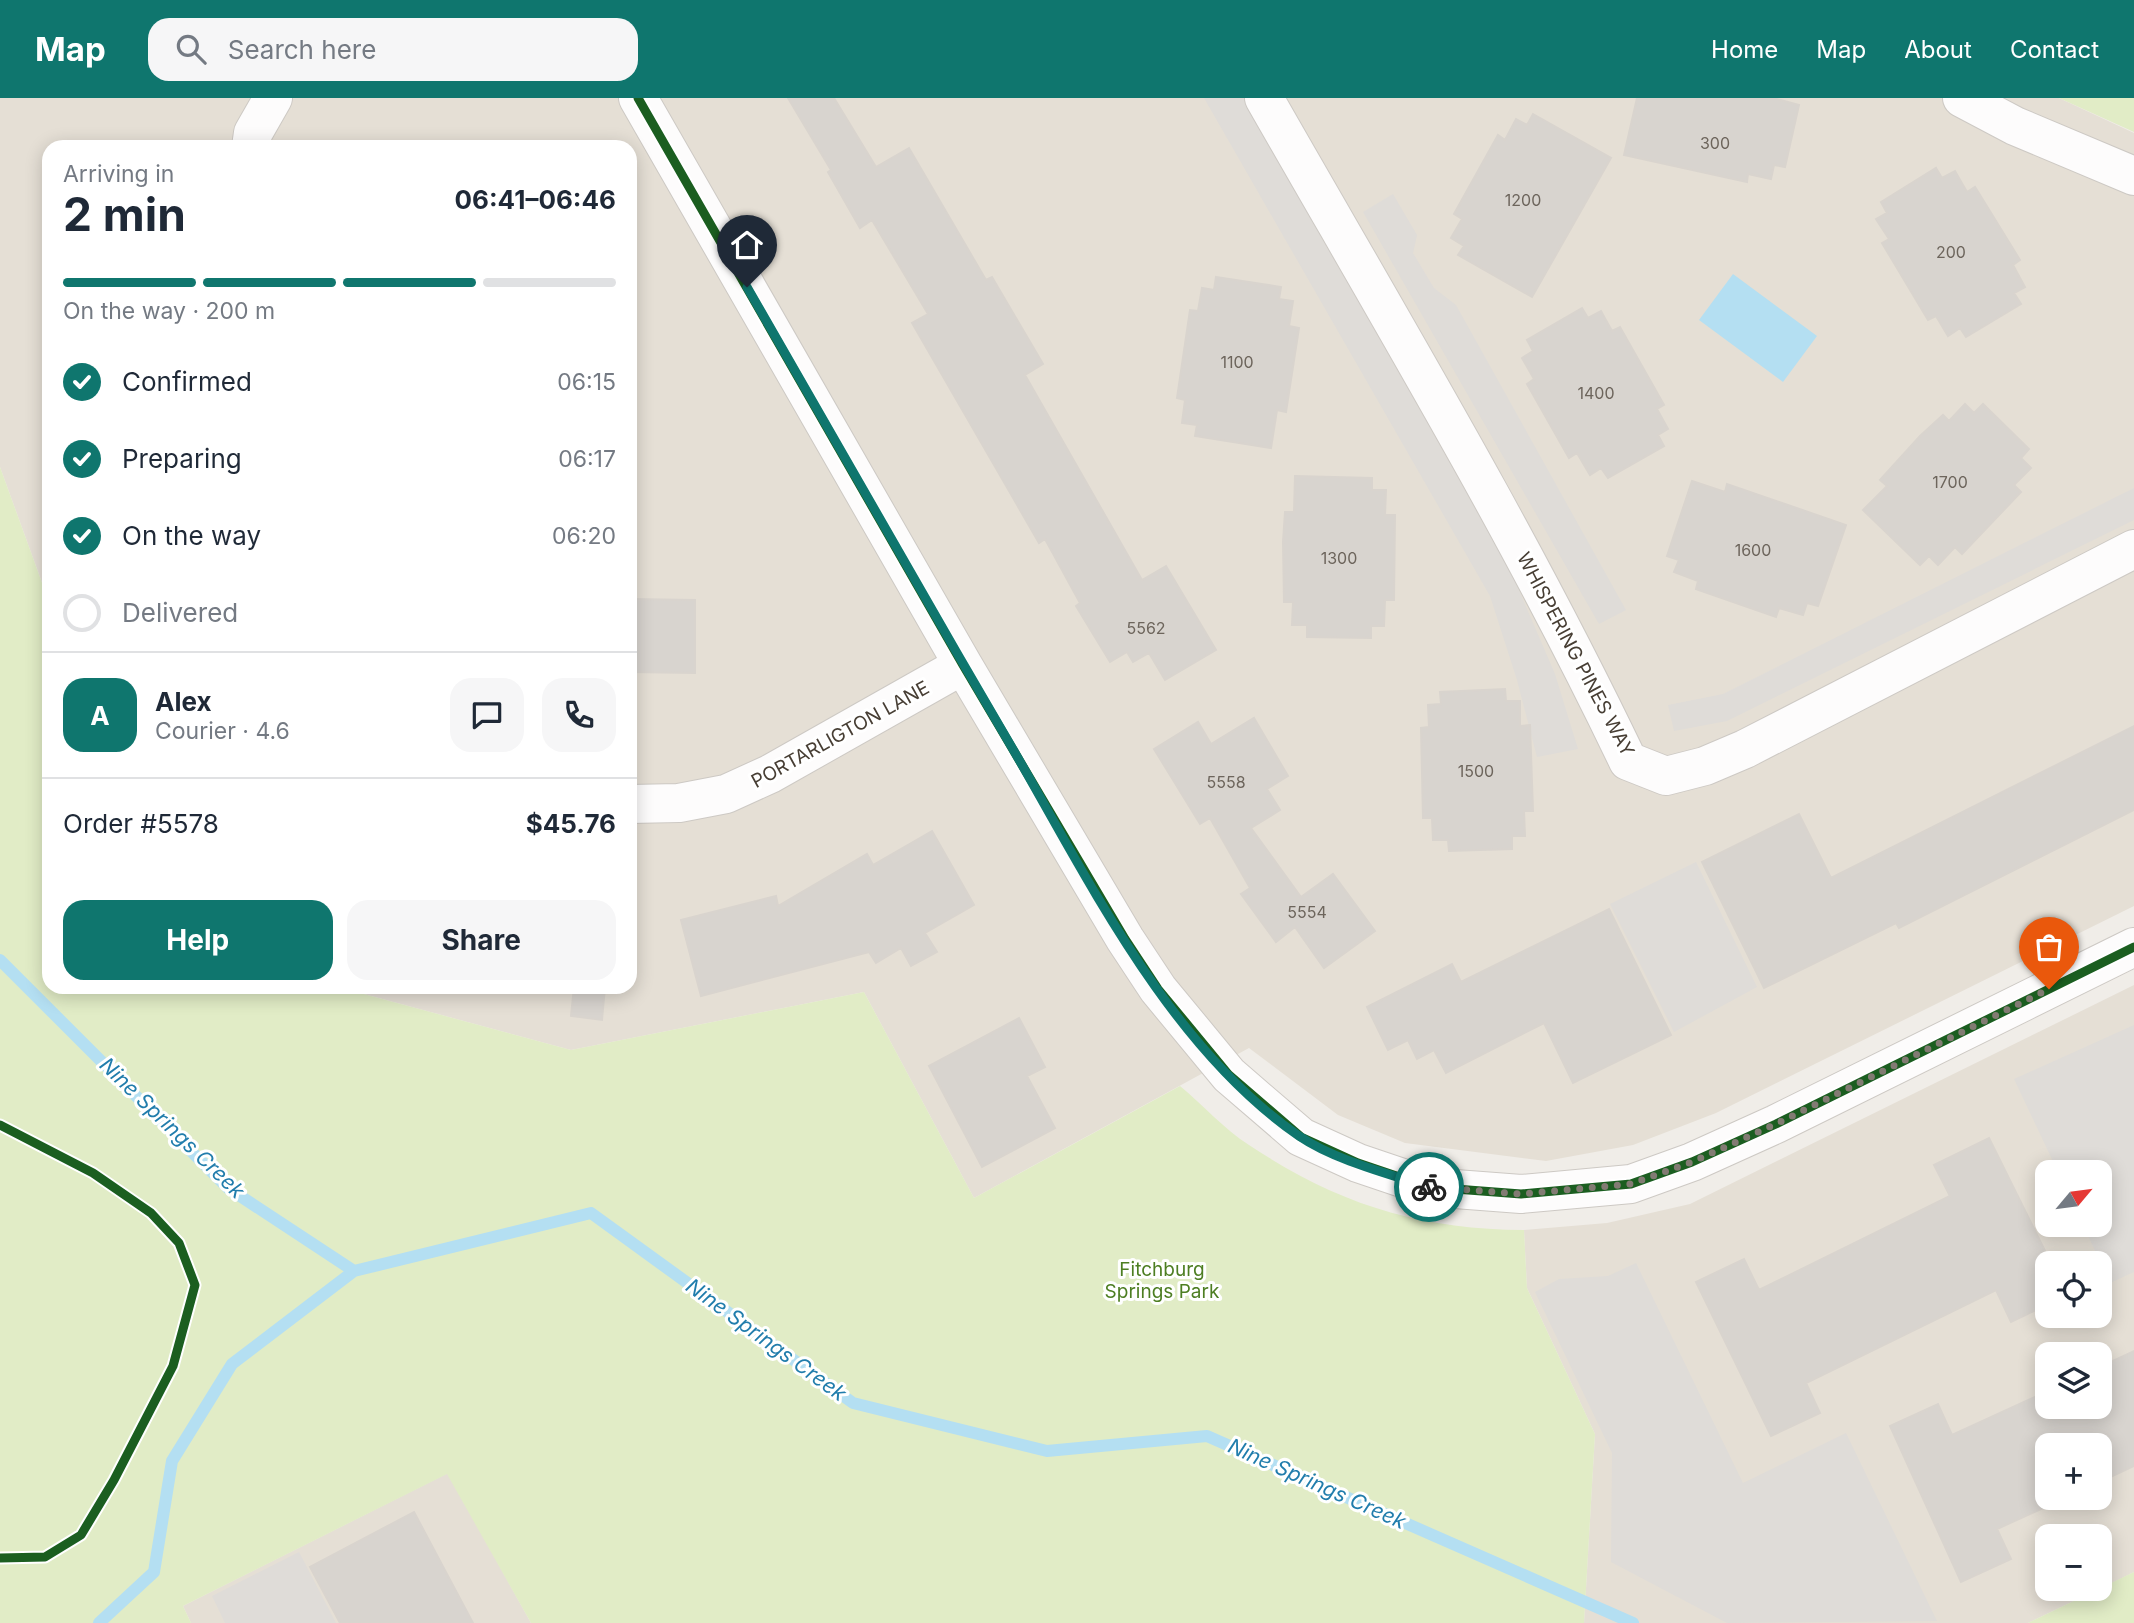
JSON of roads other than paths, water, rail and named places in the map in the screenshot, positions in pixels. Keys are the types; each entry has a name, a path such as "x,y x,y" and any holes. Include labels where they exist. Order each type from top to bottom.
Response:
{"street":[{"path":"252,140 253,133 273,98"},
{"path":"638,98 963,665 1125,939 1158,989 1205,1048 1257,1102 1301,1138 1358,1163 1429,1186 1521,1194 1631,1184 1692,1162 1776,1124 2134,947"},
{"name":"WHISPERING PINES WAY","path":"1264,98 1496,504 1567,634 1628,761 1665,776 1705,766 1745,749 2134,549"},
{"path":"1962,98 2015,126 2134,176"},
{"name":"PORTARLIGTON LANE","path":"637,804 679,803 726,793 770,775 963,665"}],"water":[{"path":"1733,274 1817,336 1783,382 1699,320"}],"waterway":[{"name":"Nine Springs Creek","path":"0,960 228,1188 354,1271"},
{"name":"Nine Springs Creek","path":"99,1623 154,1572 172,1461 232,1364 354,1271 591,1213 853,1403 1047,1451 1207,1436 1633,1623"}],"park label":[{"name":"Fitchburg Springs Park","path":"1162,1280"}]}
